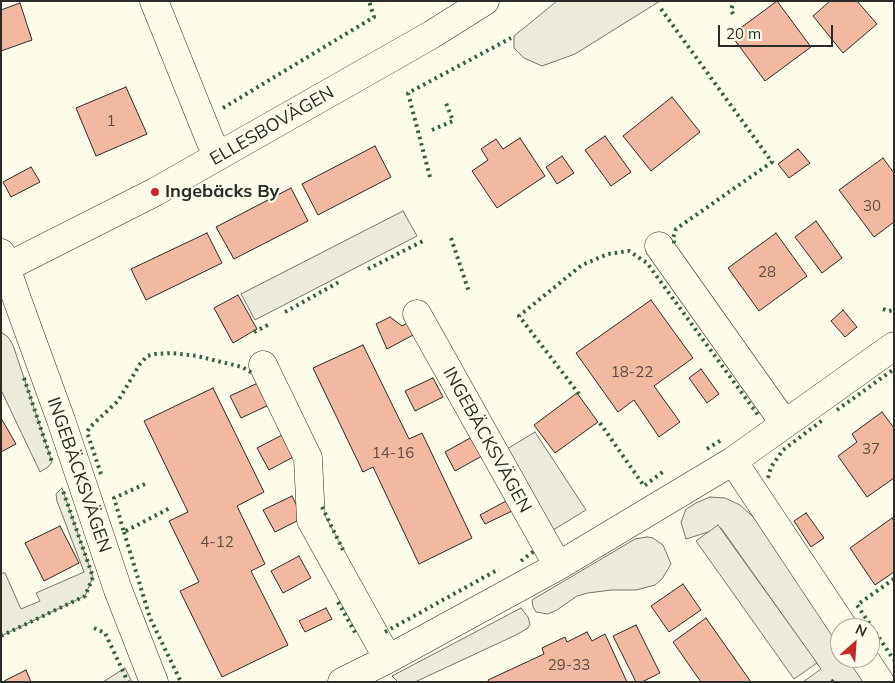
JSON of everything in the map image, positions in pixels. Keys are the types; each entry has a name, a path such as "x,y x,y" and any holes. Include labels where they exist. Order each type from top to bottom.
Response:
{"street":[{"path":"154,1 218,156"},
{"name":"ELLESBOVÄGEN","path":"3,264 155,192 431,35 485,1"},
{"path":"659,246 785,424"},
{"name":"INGEBÄCKSVÄGEN","path":"3,264 61,420 118,590 154,682"},
{"name":"INGEBÄCKSVÄGEN","path":"417,314 558,566"},
{"path":"342,682 388,659 558,566 733,461 894,346"},
{"path":"263,365 308,458 311,520 388,659"},
{"path":"733,461 837,618"},
{"path":"871,668 880,682"}],"shaded area":[{"path":"557,1 660,1 575,54 542,66 524,58 514,48 514,36"},
{"path":"403,211 417,236 255,320 241,294"},
{"path":"1,332 8,337 13,345 52,462 40,472 1,390"},
{"path":"535,432 586,510 553,530 507,449"},
{"path":"62,488 93,577 85,596 1,636 1,573 5,573 21,609 40,601 36,593 84,572 57,501 56,494"},
{"path":"710,497 725,498 740,505 760,523 830,628 830,668 857,668 866,682 803,682 821,669 721,528 686,539 681,522 686,509"},
{"path":"718,525 817,663 794,679 696,541"},
{"path":"653,538 663,545 671,564 662,579 655,585 636,590 611,590 588,593 577,596 548,614 536,612 532,600 635,539"},
{"path":"521,608 528,617 530,624 528,628 516,635 415,682 398,682 392,676"},
{"path":"125,668 132,682 103,682"}],"building":[{"path":"777,1 811,47 765,81 731,35"},
{"path":"830,1 857,1 877,24 843,53 813,16"},
{"path":"20,3 32,40 1,51 1,10"},
{"path":"126,87 147,134 96,156 76,108"},
{"path":"672,97 700,132 651,171 623,136"},
{"path":"605,136 631,172 611,186 585,150"},
{"path":"520,138 545,176 497,208 472,171 488,160 481,149 496,139 503,149"},
{"path":"375,146 391,177 318,215 302,184"},
{"path":"798,149 810,163 789,178 778,164"},
{"path":"562,156 574,173 557,184 546,167"},
{"path":"883,158 894,173 894,222 874,237 839,190"},
{"path":"31,167 40,182 11,197 3,182"},
{"path":"291,188 308,221 234,259 216,227"},
{"path":"816,221 842,258 822,273 795,237"},
{"path":"207,233 222,263 146,300 131,269"},
{"path":"776,233 807,276 759,311 728,268"},
{"path":"238,295 257,329 233,343 214,308"},
{"path":"651,300 693,358 654,386 680,422 659,437 634,400 618,412 576,353"},
{"path":"843,310 857,327 845,337 831,321"},
{"path":"390,317 402,326 409,322 415,334 387,349 376,324"},
{"path":"363,345 409,439 422,433 472,538 419,564 373,467 363,472 313,368"},
{"path":"701,369 719,394 707,403 689,378"},
{"path":"433,378 443,397 415,411 405,391"},
{"path":"260,382 271,404 241,418 230,396"},
{"path":"213,388 264,492 237,506 265,564 251,571 288,645 222,677 180,591 199,582 169,521 188,512 144,421"},
{"path":"577,393 598,422 555,453 534,425"},
{"path":"882,412 894,428 894,478 867,497 838,456 857,442 852,434"},
{"path":"1,418 16,444 1,452"},
{"path":"286,433 297,455 269,470 257,448"},
{"path":"472,437 482,456 455,471 445,452"},
{"path":"292,496 303,518 275,532 263,510"},
{"path":"506,501 512,511 485,524 480,515"},
{"path":"806,513 824,538 811,547 794,521"},
{"path":"892,518 894,521 894,572 875,585 850,548"},
{"path":"60,526 79,563 44,581 25,543"},
{"path":"299,556 311,578 283,593 271,571"},
{"path":"683,584 701,610 669,632 651,606"},
{"path":"326,608 332,619 305,632 299,621"},
{"path":"706,618 751,682 701,682 673,642"},
{"path":"636,625 660,673 642,682 636,682 613,636"},
{"path":"587,632 592,641 605,634 627,682 489,682 488,680 544,654 542,648 565,637 567,642"},
{"path":"26,670 31,682 3,682 6,680"}],"hedge":[{"path":"223,108 374,17 369,1"},
{"path":"733,14 731,10 734,1"},
{"path":"661,9 772,162 676,229 673,238 675,246"},
{"path":"430,177 408,93 511,38"},
{"path":"432,130 453,121 446,103"},
{"path":"451,238 469,292"},
{"path":"368,269 425,240"},
{"path":"579,394 519,316 582,265 608,254 629,251 647,263 758,415"},
{"path":"285,312 339,282"},
{"path":"883,309 894,310"},
{"path":"254,332 270,324"},
{"path":"101,474 87,432 118,401 140,364 147,356 172,353 197,356 242,367 254,374"},
{"path":"837,410 894,369"},
{"path":"24,378 52,462"},
{"path":"768,478 771,467 783,450 824,419"},
{"path":"600,423 644,486 664,471"},
{"path":"707,449 723,439"},
{"path":"145,484 114,498 124,532 170,508"},
{"path":"1,636 85,596 93,577 62,488"},
{"path":"322,507 343,550"},
{"path":"124,532 150,618 181,682"},
{"path":"521,561 534,551"},
{"path":"385,632 499,569"},
{"path":"894,579 857,605 894,660"},
{"path":"338,602 357,636"},
{"path":"94,628 105,633 128,682"},
{"path":"832,682 834,680 837,682"}],"place":[{"name":"Ingebäcks By","path":"155,192"}]}
